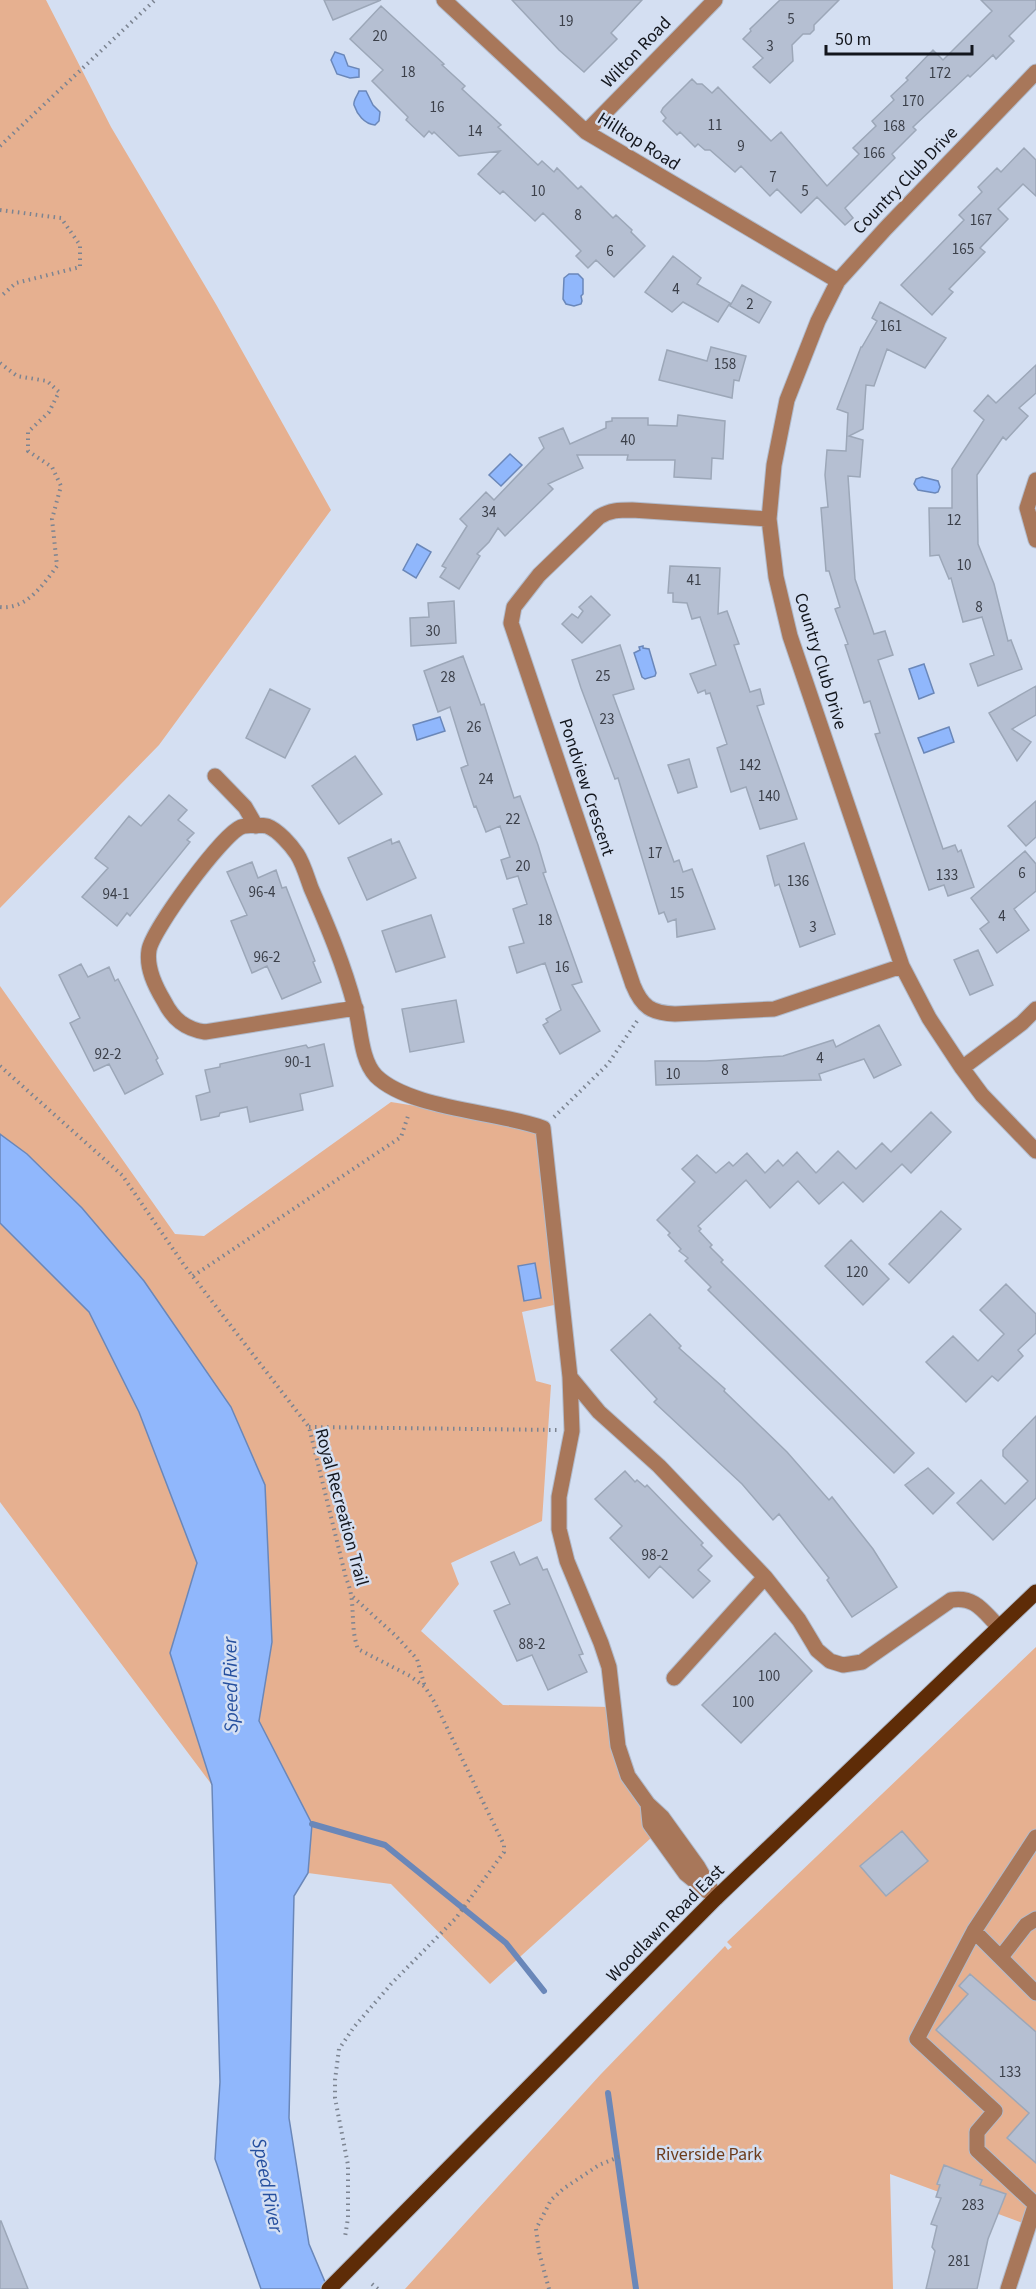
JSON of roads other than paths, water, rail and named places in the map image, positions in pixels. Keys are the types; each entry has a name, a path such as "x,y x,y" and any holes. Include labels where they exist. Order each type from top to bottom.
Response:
{"main road":[{"name":"Woodlawn Road East","path":"329,2289 716,1898 1036,1592"}],"street":[{"name":"Hilltop Road","path":"444,0 586,132 838,281"},
{"name":"Wilton Road","path":"586,132 715,0"},
{"name":"Country Club Drive","path":"1036,72 838,281 818,321 787,400 774,465 770,519 776,577 790,636 902,966 929,1018 962,1068 982,1095 1036,1151"},
{"path":"1036,480 1027,508 1036,540"},
{"name":"Pondview Crescent","path":"770,519 632,510 614,510 605,513 539,575 514,607 511,623 633,985 638,998 646,1007 660,1013 675,1014 774,1009 902,966"},
{"path":"215,776 245,807 256,826"},
{"path":"356,1008 205,1032 184,1026 175,1018 163,1000 148,964 148,950 152,938 170,910 226,839 241,827 266,826 276,831 297,854 339,952 356,1008 366,1056 374,1074 415,1099 523,1121 543,1128 570,1377 572,1431 559,1497 560,1529 567,1561 602,1642 609,1666 614,1719 621,1758 628,1776 648,1804 650,1824 680,1866 686,1874 716,1898"},
{"path":"962,1068 1022,1023 1036,1009"},
{"path":"570,1377 599,1412 659,1466 765,1577 799,1620 817,1650 830,1661 843,1665 862,1662 951,1600 963,1598 974,1602 999,1627"},
{"path":"674,1678 765,1577"},
{"path":"1008,2289 1036,2204 977,2150 977,2132 995,2111 917,2039 974,1931 1036,1837"},
{"path":"1001,1957 1026,1925 1036,1919"},
{"path":"974,1931 1036,1993"}],"water":[{"path":"335,52 344,55 348,66 359,69 359,77 350,78 337,74 331,60"},
{"path":"359,91 366,91 373,105 380,112 379,121 375,125 364,121 355,108 354,101"},
{"path":"569,274 578,274 583,279 581,304 574,306 566,304 563,299 564,278"},
{"path":"510,454 522,465 501,486 489,475"},
{"path":"922,477 938,481 940,487 938,492 918,490 914,484 916,479"},
{"path":"417,544 431,552 416,578 403,570"},
{"path":"643,646 649,649 656,673 655,676 645,679 642,677 634,653"},
{"path":"924,664 934,693 919,699 909,669"},
{"path":"440,717 445,731 417,740 413,725"},
{"path":"949,727 954,742 924,753 918,738"},
{"name":"Speed River","path":"0,1134 27,1154 82,1208 144,1281 231,1407 265,1485 272,1642 259,1721 312,1824 308,1873 294,1896 289,2118 309,2244 328,2289 261,2289 215,2159 220,2082 212,1785 170,1653 197,1563 139,1412 89,1312 0,1223"},
{"path":"535,1263 541,1298 524,1301 518,1266"}],"waterway":[{"path":"312,1824 385,1845 506,1943 544,1991"},
{"path":"608,2093 636,2289"}],"park label":[{"name":"Riverside Park","path":"709,2154"}]}
